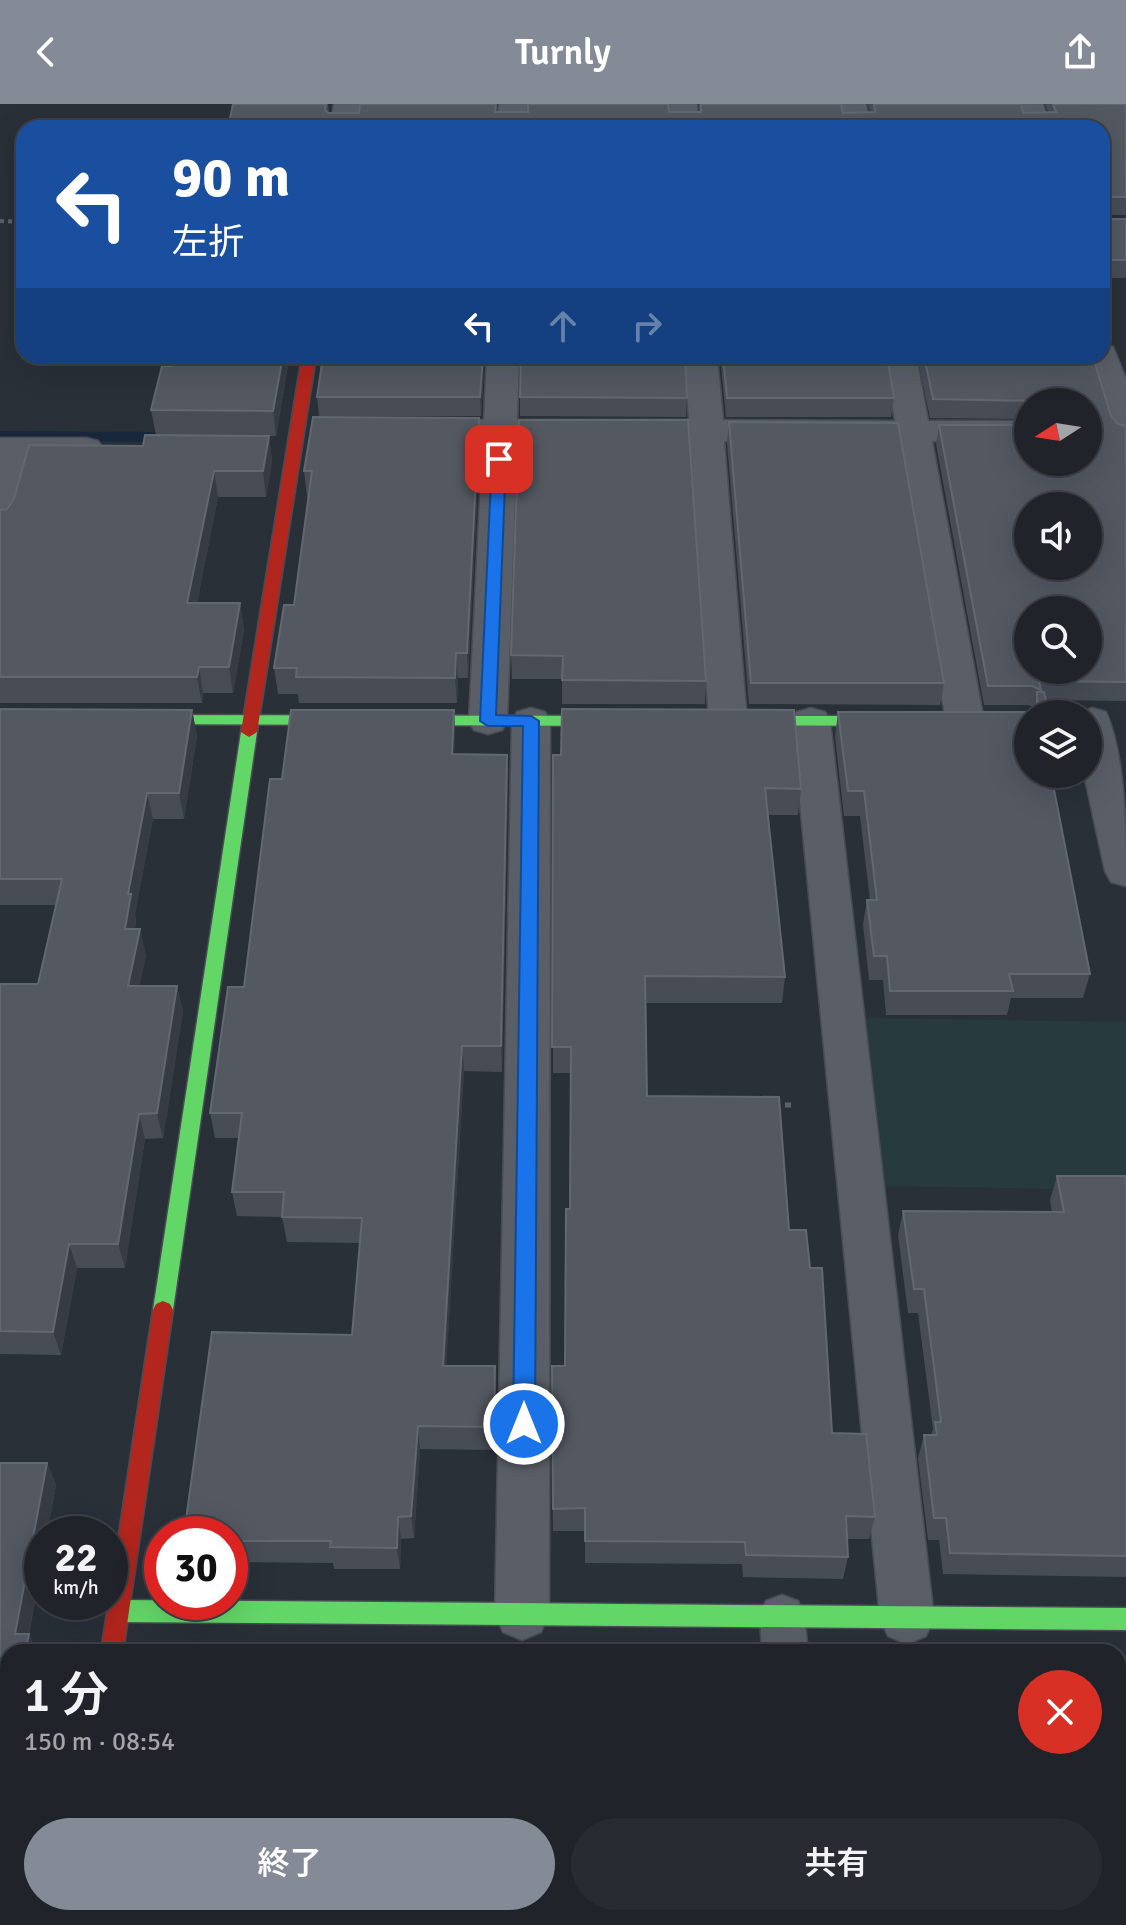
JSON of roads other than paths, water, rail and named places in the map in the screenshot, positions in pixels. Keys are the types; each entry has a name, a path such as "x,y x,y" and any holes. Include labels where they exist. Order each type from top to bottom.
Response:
{"street":[{"path":"128,1544 308,364"},
{"path":"503,364 500,430 510,721 522,1614"},
{"path":"702,364 720,721 919,721"},
{"path":"901,364 965,721"},
{"path":"1102,431 1126,432 1105,364"},
{"path":"390,429 1014,431"},
{"path":"0,524 10,448 112,448"},
{"path":"110,720 637,721"},
{"path":"811,721 907,1618"},
{"path":"1102,721 1126,871"},
{"path":"128,1611 522,1614 783,1634 907,1618 1126,1619"},
{"path":"113,1644 117,1620"}],"waterway":[{"path":"0,436 172,437"}]}
